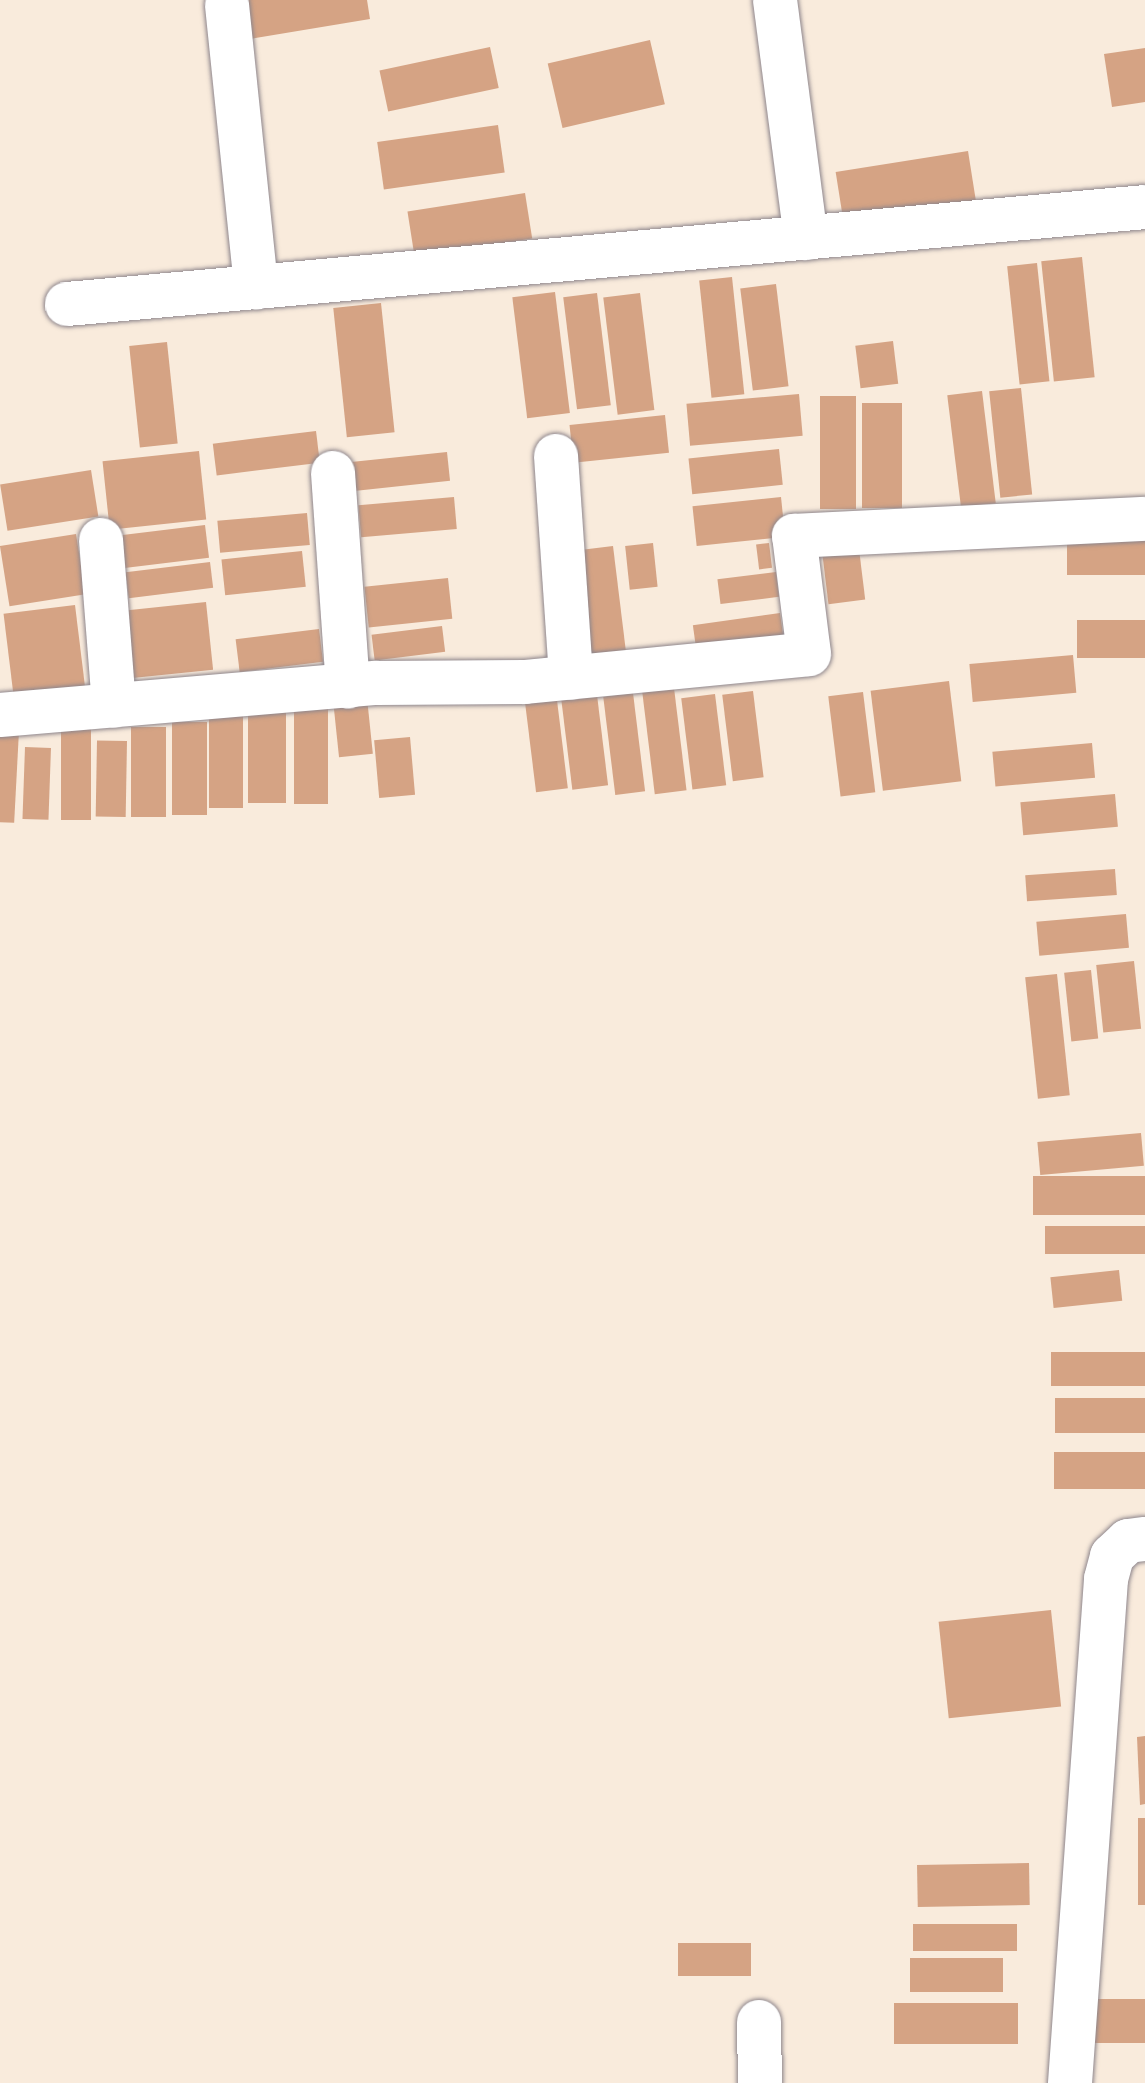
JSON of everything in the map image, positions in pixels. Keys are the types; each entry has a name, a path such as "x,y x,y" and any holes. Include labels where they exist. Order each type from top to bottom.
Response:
{"street":[{"path":"775,0 806,238"},
{"path":"227,5 256,288"},
{"path":"67,304 1145,207"},
{"path":"556,456 571,677"},
{"path":"333,473 348,686"},
{"path":"0,715 348,686 571,677 809,654 794,536 1145,519"},
{"path":"101,540 114,705"},
{"path":"1070,2083 1106,1579 1112,1556 1128,1541 1145,1539"},
{"path":"759,2022 760,2083"}],"building":[{"path":"244,0 367,0 370,19 250,39"},
{"path":"650,40 665,104 563,128 548,64"},
{"path":"490,47 499,88 388,112 379,70"},
{"path":"1145,48 1145,102 1112,107 1104,54"},
{"path":"498,125 505,173 384,190 377,142"},
{"path":"968,151 977,205 844,226 836,172"},
{"path":"525,193 532,238 415,257 407,212"},
{"path":"1082,257 1095,377 1054,382 1041,261"},
{"path":"1037,263 1049,381 1020,384 1007,266"},
{"path":"732,277 744,394 712,398 699,280"},
{"path":"776,284 789,386 753,391 740,288"},
{"path":"555,292 570,413 527,418 512,297"},
{"path":"597,293 611,405 577,409 563,297"},
{"path":"640,293 654,410 618,415 603,298"},
{"path":"381,303 395,432 347,437 333,308"},
{"path":"893,341 898,384 861,388 855,346"},
{"path":"167,342 178,443 140,447 129,346"},
{"path":"1021,388 1032,494 1000,498 989,391"},
{"path":"982,391 996,503 961,507 947,395"},
{"path":"799,394 803,436 690,446 686,404"},
{"path":"820,396 856,396 856,509 820,509"},
{"path":"862,403 902,403 902,508 862,508"},
{"path":"665,415 669,453 573,463 570,425"},
{"path":"316,431 320,463 217,475 213,444"},
{"path":"779,449 783,485 692,494 688,459"},
{"path":"199,451 206,520 110,530 103,461"},
{"path":"447,452 450,481 350,491 347,463"},
{"path":"91,470 98,516 7,531 0,484"},
{"path":"454,497 457,529 361,537 358,505"},
{"path":"781,497 785,537 697,546 692,506"},
{"path":"307,513 310,545 220,553 217,521"},
{"path":"205,525 209,558 125,568 121,535"},
{"path":"1067,533 1145,533 1145,575 1067,575"},
{"path":"76,534 86,594 9,606 0,546"},
{"path":"653,543 658,587 630,590 625,546"},
{"path":"769,543 772,568 759,569 756,545"},
{"path":"613,546 627,656 592,660 578,550"},
{"path":"859,549 865,600 828,604 822,554"},
{"path":"302,551 306,587 225,595 221,559"},
{"path":"210,562 213,588 129,598 126,572"},
{"path":"776,572 779,597 720,604 717,579"},
{"path":"448,578 452,619 369,628 364,587"},
{"path":"206,602 213,670 133,678 125,610"},
{"path":"75,605 85,690 14,699 4,614"},
{"path":"780,613 784,643 697,655 693,625"},
{"path":"1077,620 1145,620 1145,658 1077,658"},
{"path":"442,626 445,652 375,660 372,635"},
{"path":"319,629 323,662 240,672 236,639"},
{"path":"1073,655 1076,693 973,702 969,664"},
{"path":"949,681 961,781 883,791 871,691"},
{"path":"674,688 687,790 655,794 642,692"},
{"path":"753,691 764,777 733,781 722,695"},
{"path":"556,692 568,788 536,792 524,696"},
{"path":"863,692 875,792 841,797 828,696"},
{"path":"633,693 645,791 615,795 603,697"},
{"path":"715,694 726,785 692,789 681,698"},
{"path":"597,695 608,785 572,790 561,699"},
{"path":"367,698 373,754 339,757 333,702"},
{"path":"294,700 328,700 328,804 294,804"},
{"path":"248,702 286,702 286,803 248,803"},
{"path":"209,714 243,714 243,808 209,808"},
{"path":"172,722 207,722 207,815 172,815"},
{"path":"61,724 91,724 91,820 61,820"},
{"path":"131,727 166,727 166,817 131,817"},
{"path":"0,730 19,731 14,823 0,822"},
{"path":"410,737 415,795 379,798 374,740"},
{"path":"97,740 127,741 126,817 96,816"},
{"path":"1092,743 1095,778 995,787 992,752"},
{"path":"25,747 51,748 48,820 22,819"},
{"path":"1115,794 1118,827 1023,835 1020,802"},
{"path":"1115,869 1117,895 1027,901 1025,875"},
{"path":"1126,914 1129,948 1039,956 1036,922"},
{"path":"1134,961 1141,1029 1103,1033 1096,965"},
{"path":"1091,970 1098,1039 1071,1041 1064,973"},
{"path":"1057,974 1070,1095 1038,1099 1025,977"},
{"path":"1141,1133 1144,1166 1040,1175 1037,1142"},
{"path":"1033,1176 1145,1176 1145,1215 1033,1215"},
{"path":"1045,1226 1145,1226 1145,1254 1045,1254"},
{"path":"1119,1270 1122,1301 1054,1308 1050,1277"},
{"path":"1051,1352 1145,1352 1145,1386 1051,1386"},
{"path":"1055,1398 1145,1398 1145,1433 1055,1433"},
{"path":"1054,1452 1145,1452 1145,1489 1054,1489"},
{"path":"1051,1610 1061,1706 949,1718 939,1622"},
{"path":"1145,1736 1145,1804 1140,1805 1137,1737"},
{"path":"1138,1818 1145,1818 1145,1905 1138,1905"},
{"path":"1029,1863 1030,1905 918,1907 917,1865"},
{"path":"913,1924 1017,1924 1017,1951 913,1951"},
{"path":"678,1943 751,1943 751,1976 678,1976"},
{"path":"910,1958 1003,1958 1003,1992 910,1992"},
{"path":"1093,1999 1145,1999 1145,2043 1093,2043"},
{"path":"894,2003 1018,2003 1018,2044 894,2044"}]}
